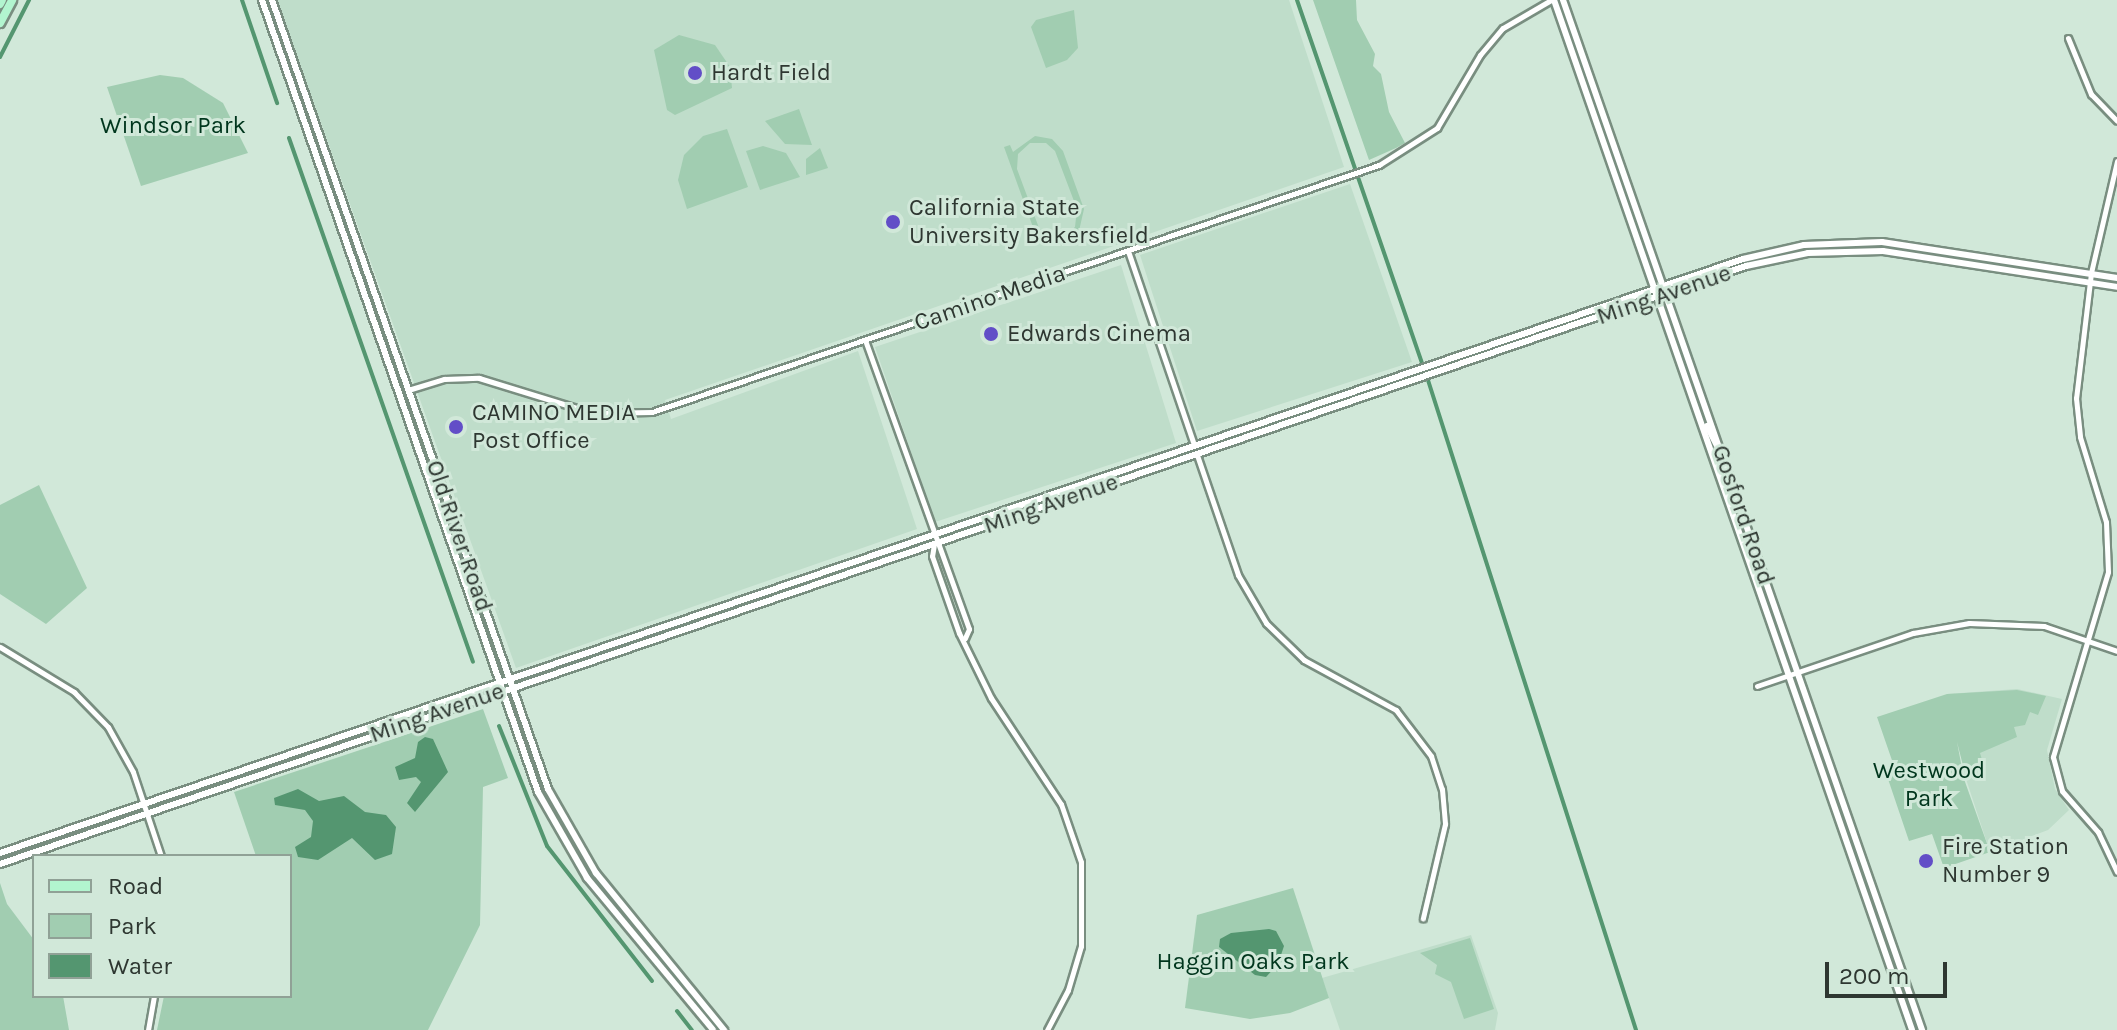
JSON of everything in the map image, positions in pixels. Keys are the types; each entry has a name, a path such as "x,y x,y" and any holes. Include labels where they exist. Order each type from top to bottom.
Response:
{"main road":[{"path":"0,23 12,0"},
{"name":"Gosford Road","path":"1553,0 1912,1030"},
{"name":"Gosford Road","path":"1563,0 1922,1030"},
{"name":"Old River Road","path":"268,1 548,789 574,841 724,1030"},
{"name":"Old River Road","path":"268,1 498,683 538,792 565,845 713,1030"},
{"name":"Ming Avenue","path":"0,853 1763,253 1840,242 1918,245 2117,278"},
{"name":"Ming Avenue","path":"0,864 1767,261 1842,250 1934,256 2117,287"},
{"path":"1325,411 1356,390"},
{"path":"1693,404 1701,408 1720,450"}],"street":[{"name":"Camino Media","path":"408,390 444,379 478,378 593,413 640,414 1128,251 1398,157 1437,128 1495,35 1520,14 1553,0"},
{"path":"2068,38 2086,87 2117,121"},
{"path":"2117,161 2091,273 2076,411 2104,516 2109,560 2090,639 2055,737 2053,766 2062,791 2098,832 2117,872"},
{"path":"1128,251 1194,445"},
{"path":"865,340 931,535 942,552 969,629 965,638"},
{"path":"1197,455 1238,575 1266,623 1304,660 1396,710 1431,756 1442,789 1445,824 1423,918"},
{"path":"934,543 932,556 991,698 1061,804 1081,862 1085,900 1081,946 1068,990 1047,1030"},
{"path":"1757,686 1954,624 2024,624 2090,639 2117,651"},
{"path":"0,647 62,683 101,717 128,760 160,854"},
{"path":"148,1030 154,998"}],"shaded area":[{"path":"277,0 1289,0 1344,167 665,400 671,419 858,351 917,529 516,668"},
{"path":"1350,184 1412,362 1197,431 1140,255"},
{"path":"1121,265 1176,443 935,522 875,347"},
{"path":"2017,689 2062,699 2047,750 2055,789 2069,810 2048,830 1990,852 1966,779 1947,694"},
{"path":"1471,935 1498,1013 1495,1030 1340,1030 1322,978"}],"green space":[{"path":"1313,0 1356,0 1357,20 1375,54 1373,66 1381,74 1389,112 1405,143 1369,160"},
{"path":"1074,10 1078,48 1067,60 1046,68 1031,27 1036,20"},
{"name":"Hardt Field","path":"679,35 715,45 730,67 732,88 675,115 667,110 654,50"},
{"name":"Windsor Park","path":"160,75 183,78 223,103 248,153 141,186 107,87"},
{"path":"799,109 812,145 785,144 765,121"},
{"path":"727,129 748,187 687,209 678,180 684,155 703,136"},
{"path":"1035,136 1052,139 1063,151 1084,209 1079,231 1067,241 1051,242 1034,230 1004,147 1010,145 1013,152","holes":["1030,143 1046,143 1055,151 1077,209 1075,227 1064,236 1050,236 1039,228 1017,169 1018,154"]},
{"path":"763,146 786,153 800,177 760,190 746,151"},
{"path":"820,148 828,168 806,175 806,159"},
{"path":"39,485 87,588 46,624 0,594 0,505"},
{"name":"Westwood Park","path":"2017,690 2046,696 2038,715 2030,712 2025,725 2014,727 2017,737 1980,753 1983,763 1964,769 1957,742 1964,779 1990,852 1944,868 1932,834 1909,841 1888,779 1895,769 1877,717 1947,694"},
{"path":"483,709 508,778 483,787 480,925 428,1030 157,1030 164,998 292,998 292,854 255,854 234,792"},
{"path":"0,883 7,904 32,937 32,998 63,998 69,1030 0,1030"},
{"name":"Haggin Oaks Park","path":"1293,888 1329,998 1290,1013 1250,1019 1185,1008 1197,915"},
{"path":"1470,938 1494,1009 1464,1019 1451,982 1435,974 1437,965 1420,953"}],"water":[{"path":"425,737 433,739 448,772 415,812 407,803 421,782 416,777 399,780 395,767 415,758 418,742"},
{"path":"298,789 319,801 344,796 365,812 386,815 396,827 392,854 375,860 352,838 318,860 298,857 295,847 311,837 313,821 305,810 275,805 274,798"},
{"path":"1276,931 1284,946 1278,964 1266,977 1255,975 1219,947 1220,939 1231,933"}],"waterway":[{"path":"0,57 29,0"},
{"path":"242,0 277,103"},
{"path":"1297,0 1424,368"},
{"path":"289,138 473,662"},
{"path":"1427,377 1636,1030"},
{"path":"499,726 547,846 652,981"},
{"path":"677,1011 692,1030"}],"place":[{"name":"Hardt Field","path":"695,73"},
{"name":"California State University Bakersfield","path":"893,222"},
{"name":"Edwards Cinema","path":"991,334"},
{"name":"CAMINO MEDIA Post Office","path":"456,427"},
{"name":"Fire Station Number 9","path":"1926,861"}]}
